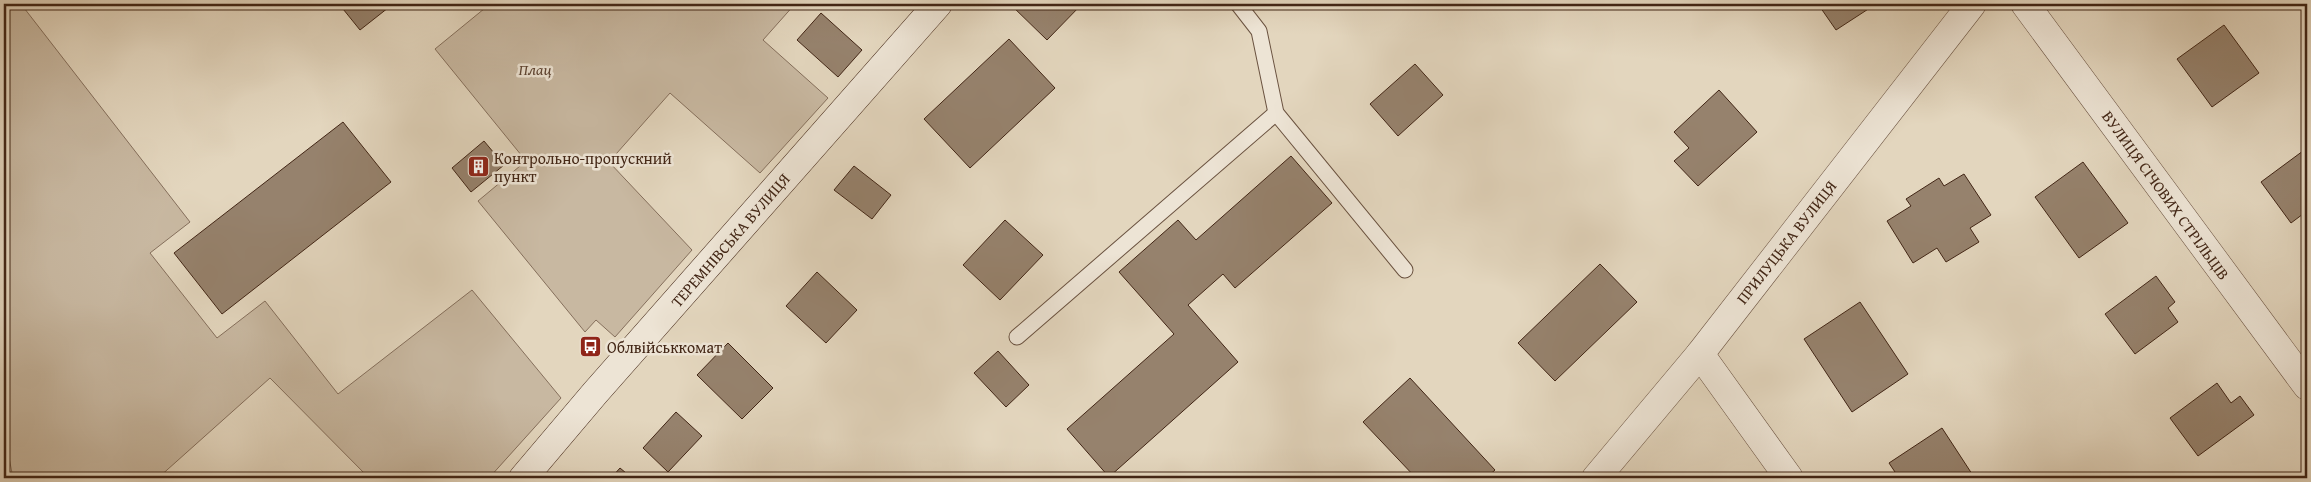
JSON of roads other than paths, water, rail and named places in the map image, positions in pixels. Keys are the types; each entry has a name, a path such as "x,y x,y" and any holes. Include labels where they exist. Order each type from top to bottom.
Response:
{"street":[{"name":"ТЕРЕМНІВСЬКА ВУЛИЦЯ","path":"523,478 595,393 938,4"},
{"name":"ПРИЛУЦЬКА ВУЛИЦЯ","path":"1596,478 1700,354 1972,4"},
{"name":"ВУЛИЦЯ СІЧОВИХ СТРІЛЬЦІВ","path":"2025,4 2307,386"},
{"path":"1700,354 1790,478"}],"lane":[{"path":"1238,4 1259,31 1276,113 1405,270"},
{"path":"1018,337 1276,113"}],"place":[{"name":"Контрольно-пропускний пункт","path":"478,167"},
{"name":"Облвійськкомат","path":"591,347"}],"park label":[{"name":"Плац","path":"535,69"}]}
